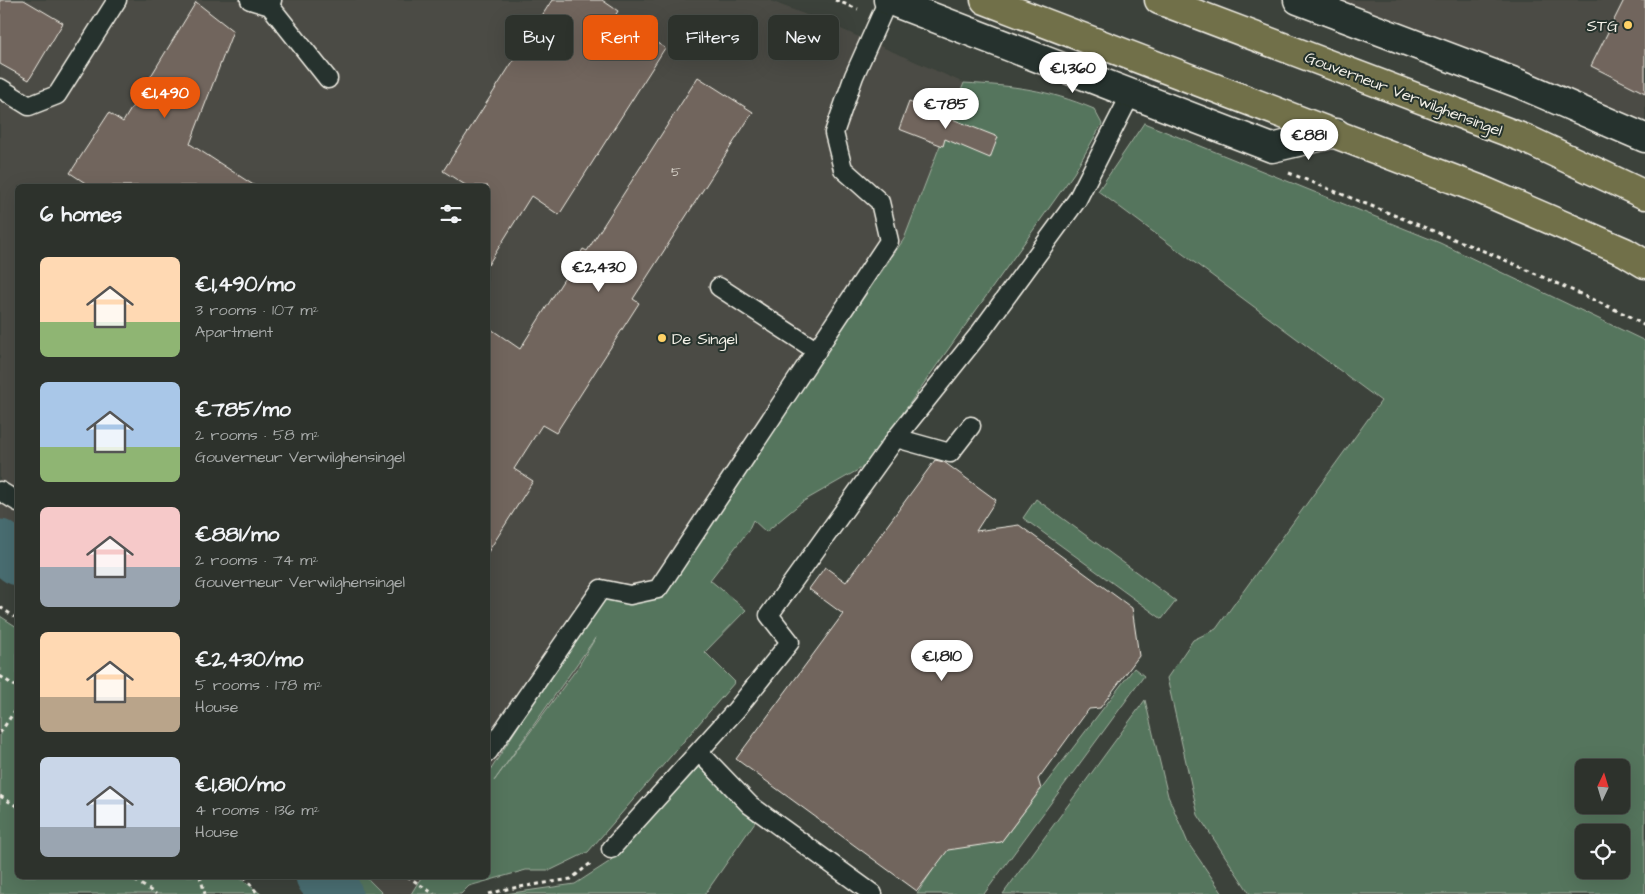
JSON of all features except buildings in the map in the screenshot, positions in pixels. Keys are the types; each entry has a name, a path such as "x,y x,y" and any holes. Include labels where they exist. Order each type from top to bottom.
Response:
{"highway":[{"path":"985,0 1479,189 1625,252 1645,264"},
{"name":"Gouverneur Verwilghensingel","path":"1159,0 1526,139 1645,195"}],"street":[{"path":"888,0 1272,148 1336,133"},
{"path":"1298,0 1520,84 1645,138"}],"lane":[{"path":"0,88 29,106 57,94 117,0"},
{"path":"250,0 271,3 328,79"},
{"path":"490,749 601,589 630,595 658,589 889,241 880,202 843,168 834,133 854,76 888,0"},
{"path":"611,849 736,710 790,642 769,615 896,438 979,334 1077,200 1131,94"},
{"path":"719,287 816,351"},
{"path":"896,438 950,453 971,426"},
{"path":"0,491 15,500"},
{"path":"699,752 750,805 872,894"}],"path":[{"path":"0,607 15,617"},
{"path":"0,676 15,686"},
{"path":"0,733 15,710"},
{"path":"0,796 15,805"},
{"path":"489,894 507,889 571,879 611,849"},
{"path":"133,879 156,894"},
{"path":"201,879 205,894"},
{"path":"246,879 258,894"},
{"path":"412,879 434,894"}],"shaded area":[{"name":"De Singel","path":"0,0 768,0 806,15 768,15 768,60 839,60 839,28 964,83 904,239 768,437 655,618 603,628 578,667 490,788 490,184 15,184 15,536 0,525"},
{"path":"1334,0 1645,0 1645,130"},
{"path":"368,879 423,879 412,894 383,894"}],"green space":[{"path":"964,83 1045,93 1094,109 1102,124 1074,173 865,466 802,502 766,532 753,520 748,531 710,580 746,610 705,652 735,682 588,852 551,870 526,870 469,886 461,894 411,894 420,879 490,879 490,771 586,619 605,594 661,593 904,239","holes":["596,637 578,667 494,781"]},
{"path":"1144,123 1440,243 1645,341 1645,894 1250,894 1198,815 1167,678 1193,640 1216,629 1381,401 1098,191"},
{"path":"1036,499 1176,601 1162,619 1023,518"},
{"path":"0,616 15,626 15,879 241,879 261,894 0,894"},
{"path":"1134,668 1144,676 984,894 917,894 949,845 1001,842"},
{"path":"1145,700 1168,796 1188,843 1223,894 1003,894"},
{"path":"699,767 755,822 705,894 505,894 575,884 609,862"},
{"path":"343,879 368,879 383,894 359,894"}],"waterway":[{"path":"0,545 15,558"},
{"path":"324,879 337,894"}],"place":[{"name":"STG","path":"1628,25"},
{"name":"De Singel","path":"662,338"}]}
